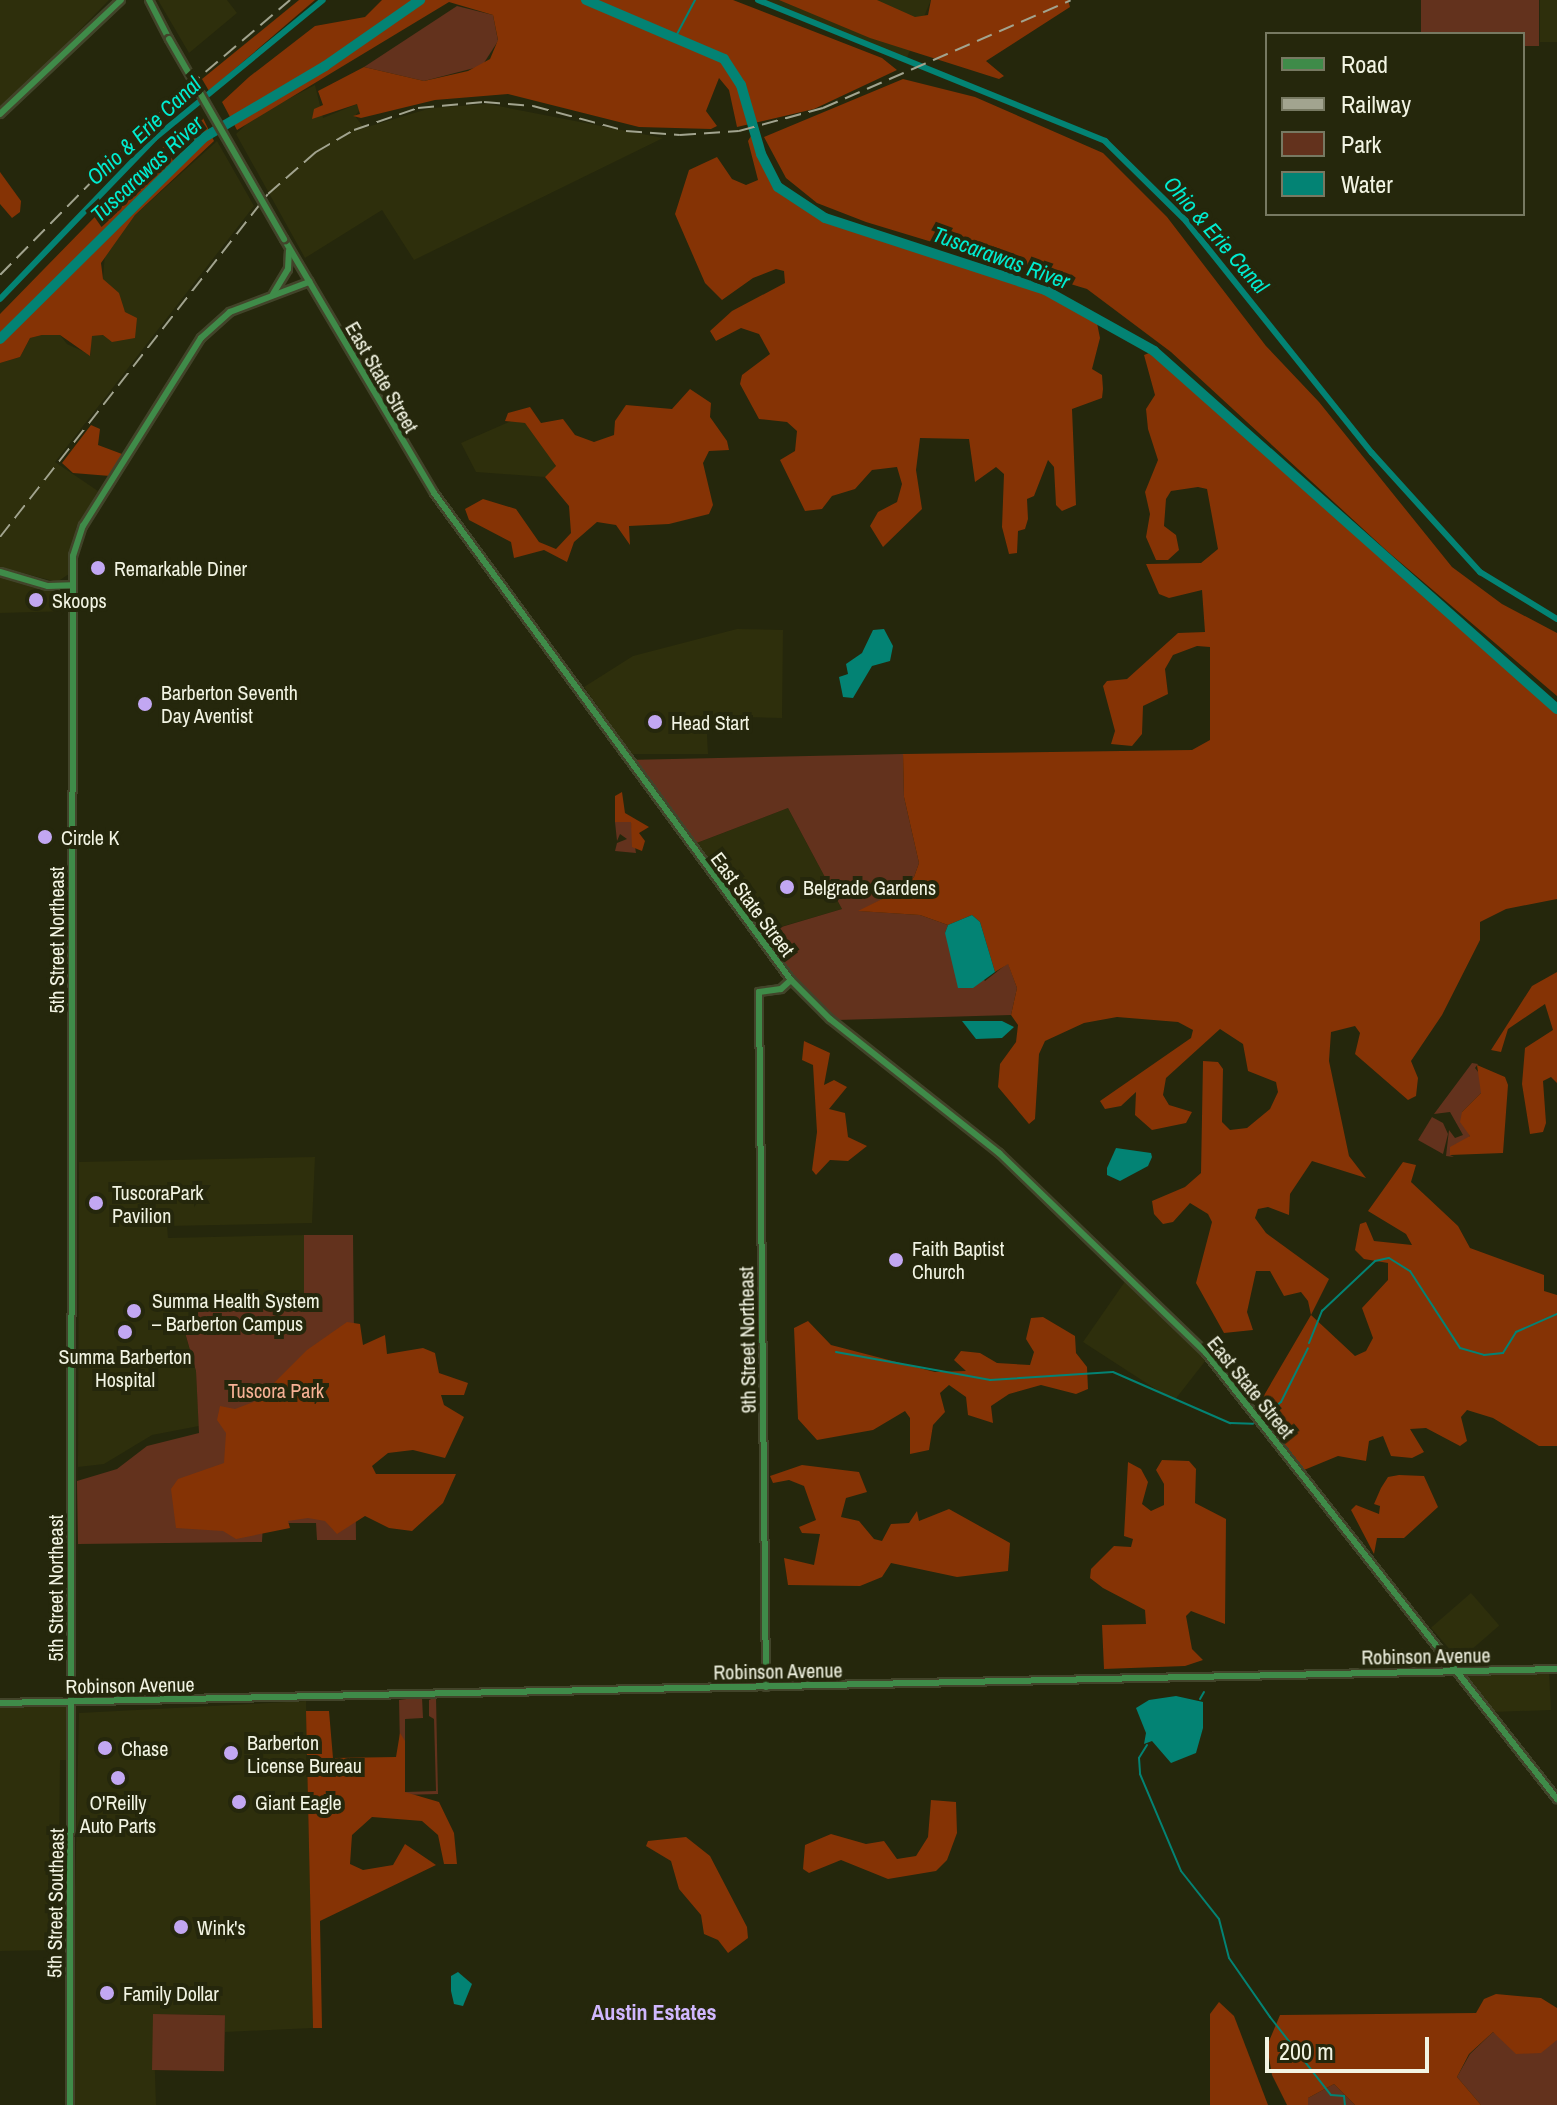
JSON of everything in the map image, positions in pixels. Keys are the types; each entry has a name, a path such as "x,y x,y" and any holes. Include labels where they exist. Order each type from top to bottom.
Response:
{"main road":[{"path":"0,114 121,0"},
{"name":"East State Street","path":"149,0 284,239 434,493 791,980 830,1019 999,1153 1206,1353 1557,1799"},
{"path":"273,294 288,269 289,247"},
{"name":"5th Street Northeast","path":"71,1702 71,585 75,547 83,526 201,338 230,312 309,282"},
{"path":"0,572 48,586 71,585"},
{"name":"9th Street Northeast","path":"766,1687 759,992 781,989 791,980"},
{"name":"Robinson Avenue","path":"0,1703 1557,1669"},
{"name":"5th Street Southeast","path":"70,2105 71,1702"}],"shaded area":[{"path":"0,0 109,0 0,112"},
{"path":"158,0 227,0 237,13 189,53"},
{"path":"758,0 931,0 906,60"},
{"path":"1540,0 1557,0 1557,42 1540,42"},
{"path":"315,85 323,118 357,104 362,107 355,116 364,128 431,108 488,104 663,138 414,260 382,210 305,258 236,134 254,117"},
{"path":"217,141 254,206 55,462 98,491 76,528 69,574 57,582 0,567 0,363 20,357 30,338 42,335 60,335 67,344 91,355 91,336 103,335 125,312 103,279 105,252 135,215"},
{"path":"511,421 525,423 538,435 556,467 545,477 476,472 461,443"},
{"path":"0,574 70,588 70,611 0,613"},
{"path":"737,629 783,630 782,718 706,716 708,754 631,754 584,687 633,656"},
{"path":"788,808 842,909 756,934 689,846"},
{"name":"Summa Health System – Barberton Campus","path":"315,1157 312,1223 167,1226 168,1238 304,1235 304,1299 190,1301 190,1320 182,1323 196,1371 199,1426 152,1435 104,1464 78,1467 79,1162"},
{"path":"1126,1280 1206,1360 1174,1401 1083,1342"},
{"path":"1471,1593 1499,1625 1459,1660 1431,1628"},
{"path":"1549,1672 1551,1710 1492,1712 1460,1673"},
{"path":"306,1701 313,2028 225,2032 225,2015 153,2014 156,2105 70,2105 79,1713"},
{"path":"71,1702 72,1760 60,1760 58,1950 0,1951 0,1703"}],"green space":[{"path":"299,0 315,0 209,91 202,79"},
{"path":"382,0 733,0 882,58 897,70 814,109 737,127 729,90 719,78 706,111 717,126 711,129 639,127 508,94 435,100 361,118 353,116 360,114 357,104 312,119 314,109 323,105 318,91 364,67 424,81 468,71 490,59 498,40 493,15 449,2 237,130 222,102 249,77 315,26 365,17"},
{"path":"779,0 877,0 915,17 928,15 931,0 1068,0 1070,7 986,61 1004,76 999,79 870,38"},
{"path":"1421,0 1539,0 1539,46 1525,46 1525,32 1421,32"},
{"path":"457,6 493,15 498,41 482,66 424,81 364,67"},
{"path":"903,79 975,97 1103,153 1167,217 1266,346 1319,402 1452,567 1502,604 1557,633 1557,696 1387,551 1171,352 1087,289 866,222 817,203 786,178 764,137"},
{"path":"203,118 214,141 135,215 101,263 103,279 119,293 125,312 137,318 135,338 112,342 103,335 92,336 90,356 60,335 42,335 30,338 20,357 0,363 0,314 171,139"},
{"path":"754,131 778,187 825,218 1045,290 1096,318 1100,338 1092,369 1102,375 1103,389 1102,398 1072,409 1076,505 1062,511 1056,505 1054,467 1048,460 1034,496 1027,499 1028,519 1025,529 1018,531 1017,553 1009,554 1002,527 1004,474 996,467 975,482 969,439 920,438 916,470 922,509 883,547 870,526 878,512 897,502 902,484 897,467 872,470 855,489 832,496 822,509 805,511 780,460 795,451 797,431 787,422 759,419 740,384 742,375 770,354 759,334 741,328 716,341 710,331 732,311 785,283 784,271 776,269 753,278 722,300 705,283 675,214 689,170 717,157 732,179 746,185 758,180 748,141"},
{"path":"0,172 21,201 20,212 12,218 0,204"},
{"path":"1154,351 1557,709 1557,899 1506,909 1480,922 1480,940 1442,1015 1411,1061 1418,1078 1416,1096 1408,1100 1355,1054 1360,1033 1355,1026 1331,1032 1329,1061 1349,1156 1366,1178 1312,1161 1290,1194 1289,1215 1268,1207 1258,1209 1255,1218 1266,1233 1329,1279 1311,1315 1308,1301 1301,1292 1284,1296 1270,1271 1256,1271 1247,1312 1253,1330 1224,1333 1196,1283 1212,1222 1208,1214 1190,1203 1173,1222 1163,1224 1154,1214 1152,1201 1185,1187 1201,1173 1203,1061 1218,1062 1223,1069 1222,1122 1230,1130 1247,1128 1270,1109 1278,1092 1276,1082 1248,1071 1243,1044 1220,1029 1166,1078 1163,1095 1169,1105 1192,1112 1186,1123 1152,1130 1135,1115 1136,1092 1121,1106 1105,1109 1100,1101 1191,1038 1193,1030 1178,1022 1117,1017 1084,1023 1045,1041 1039,1054 1035,1119 1029,1124 998,1087 1000,1064 1016,1042 1018,1025 1011,1015 1017,988 1008,964 995,972 980,922 972,915 948,925 920,915 858,911 898,891 914,877 919,863 904,797 903,754 1192,750 1210,740 1210,647 1197,646 1173,655 1165,669 1168,694 1143,706 1142,734 1132,746 1111,744 1115,731 1103,686 1107,681 1127,679 1178,633 1205,632 1202,590 1169,598 1159,594 1146,564 1201,563 1218,549 1207,489 1198,487 1171,491 1166,499 1164,526 1176,535 1179,550 1168,560 1156,560 1146,537 1150,514 1145,492 1158,460 1148,429 1146,409 1155,395 1144,355"},
{"path":"690,389 711,403 710,417 727,441 729,450 709,451 703,463 713,505 709,514 669,524 629,526 630,545 616,525 597,522 574,542 567,562 544,550 514,558 511,542 469,520 465,509 483,499 516,509 539,542 556,549 571,533 569,506 545,477 556,466 525,423 505,421 508,413 530,407 541,423 563,419 575,435 594,442 614,435 615,421 626,405 672,409"},
{"path":"91,425 100,429 98,445 122,454 110,476 73,473 62,463"},
{"path":"903,754 904,797 919,863 914,877 898,891 860,911 920,915 948,925 945,933 985,981 1008,963 1017,988 1011,1015 837,1020 801,988 761,933 842,909 788,808 694,844 627,760"},
{"path":"622,792 625,813 649,827 639,833 645,841 642,851 632,847 631,822 615,822 615,796"},
{"path":"615,822 631,822 636,853 615,851 617,843 627,839 620,834 617,841"},
{"path":"1557,972 1557,1083 1551,1077 1543,1081 1546,1123 1543,1132 1530,1134 1522,1084 1525,1048 1553,1030 1545,1004 1508,1029 1501,1052 1491,1050 1532,986"},
{"path":"804,1041 830,1053 824,1085 834,1080 847,1087 829,1109 845,1113 848,1137 867,1146 848,1161 830,1160 816,1175 812,1170 817,1132 813,1065 802,1060"},
{"path":"1472,1063 1478,1064 1475,1068 1482,1077 1481,1093 1462,1112 1470,1136 1450,1155 1454,1157 1446,1156 1449,1130 1455,1138 1463,1135 1450,1112 1434,1114"},
{"path":"1477,1065 1505,1077 1508,1085 1503,1153 1450,1155 1450,1147 1470,1136 1460,1122 1462,1112 1481,1093"},
{"path":"1432,1117 1443,1123 1448,1134 1443,1154 1418,1140"},
{"path":"1403,1162 1416,1165 1411,1182 1458,1226 1470,1248 1544,1275 1544,1291 1557,1295 1557,1446 1539,1446 1493,1418 1467,1410 1461,1417 1467,1441 1460,1446 1426,1428 1410,1429 1424,1452 1412,1458 1391,1456 1383,1436 1369,1441 1366,1461 1338,1456 1304,1470 1256,1409 1311,1315 1355,1356 1366,1351 1373,1338 1362,1308 1388,1280 1388,1263 1364,1259 1355,1250 1360,1224 1366,1222 1374,1241 1412,1245 1406,1234 1368,1211"},
{"name":"Tuscora Park","path":"304,1235 353,1235 356,1540 317,1540 316,1523 263,1523 262,1542 78,1544 77,1481 117,1469 147,1446 199,1433 196,1371 182,1322 190,1320 190,1301 304,1299"},
{"path":"1043,1317 1075,1336 1076,1353 1087,1367 1088,1389 1076,1394 1041,1385 1009,1394 991,1406 993,1423 968,1415 966,1397 949,1385 940,1393 945,1412 933,1425 929,1450 910,1454 910,1418 905,1411 873,1430 817,1440 798,1419 794,1328 808,1321 831,1345 935,1372 966,1371 954,1360 961,1351 980,1353 997,1363 1030,1365 1034,1352 1026,1339 1031,1318"},
{"path":"347,1322 360,1324 363,1345 385,1335 387,1354 423,1348 435,1353 439,1373 468,1383 464,1395 441,1395 444,1405 464,1417 445,1458 413,1450 388,1453 372,1466 376,1474 456,1474 443,1503 412,1531 389,1528 365,1516 337,1534 325,1521 308,1518 288,1521 290,1528 236,1539 223,1531 176,1528 171,1489 178,1479 224,1463 226,1433 217,1420 220,1406 235,1409 256,1401 307,1350"},
{"path":"1162,1460 1189,1461 1196,1469 1195,1503 1226,1519 1225,1624 1191,1611 1186,1616 1192,1649 1203,1660 1185,1666 1104,1669 1102,1625 1146,1624 1145,1610 1103,1588 1090,1578 1091,1569 1114,1546 1131,1547 1133,1539 1124,1536 1128,1462 1141,1469 1148,1482 1142,1504 1151,1511 1164,1505 1164,1484 1156,1470"},
{"path":"802,1465 859,1472 867,1492 846,1498 841,1517 859,1521 874,1539 882,1541 891,1524 909,1523 917,1511 919,1521 949,1509 1010,1543 1008,1571 957,1577 891,1563 882,1577 860,1586 788,1585 784,1558 814,1565 820,1534 802,1533 799,1527 816,1520 804,1486 789,1480 773,1483 770,1476"},
{"path":"1424,1476 1438,1507 1404,1538 1377,1538 1374,1554 1351,1510 1356,1505 1379,1514 1380,1506 1374,1504 1381,1488 1388,1477"},
{"path":"422,1697 423,1718 405,1719 405,1792 436,1791 434,1719 429,1716 429,1700 436,1697 438,1794 401,1795 399,1700"},
{"path":"306,1711 329,1711 333,1758 396,1757 400,1733 405,1741 405,1792 439,1802 454,1833 457,1864 444,1864 438,1835 422,1821 372,1817 352,1835 350,1864 363,1870 393,1865 405,1844 436,1865 320,1921 322,2028 313,2028"},
{"path":"931,1800 956,1802 957,1833 947,1860 936,1871 888,1879 841,1860 809,1873 803,1869 805,1845 831,1834 866,1844 884,1841 897,1859 916,1856 928,1837"},
{"path":"686,1837 710,1856 747,1927 748,1938 728,1953 718,1940 704,1934 701,1915 679,1889 671,1861 646,1846 648,1841"},
{"path":"1496,1994 1541,1998 1557,2008 1557,2040 1541,2053 1516,2054 1493,2032 1469,2054 1457,2077 1481,2105 1355,2105 1334,2084 1308,2098 1308,2105 1287,2105 1272,2075 1267,2046 1280,2015 1476,2013 1484,1999"},
{"path":"1219,2002 1234,2016 1268,2105 1210,2105 1210,2014"},
{"path":"153,2014 225,2015 224,2071 152,2070"},
{"path":"1493,2032 1508,2042 1557,2040 1557,2105 1481,2105 1457,2077 1470,2054"},
{"path":"1334,2084 1355,2105 1308,2105 1308,2098"}],"water":[{"path":"884,629 893,646 890,661 872,666 853,698 843,697 839,677 848,674 846,664 862,653 873,630"},
{"path":"972,915 980,922 995,972 973,988 958,988 945,933 948,925"},
{"path":"962,1021 1002,1021 1014,1027 1002,1038 976,1039"},
{"path":"1116,1148 1151,1153 1152,1157 1148,1166 1120,1181 1107,1175"},
{"path":"1176,1696 1203,1702 1203,1728 1196,1753 1171,1763 1152,1741 1144,1744 1146,1733 1136,1708 1149,1700"},
{"path":"458,1972 472,1984 463,2006 454,2004 451,1991 451,1976"}],"waterway":[{"name":"Ohio & Erie Canal","path":"0,299 155,138 323,0"},
{"name":"Tuscarawas River","path":"0,339 203,138 325,66 420,0"},
{"name":"Tuscarawas River","path":"586,0 724,59 741,85 761,154 778,187 825,218 1045,290 1154,351 1557,709"},
{"path":"675,38 695,0"},
{"name":"Ohio & Erie Canal","path":"758,0 1105,141 1186,221 1372,453 1480,572 1557,619"},
{"path":"1309,1343 1322,1311 1375,1261 1389,1258 1410,1271 1460,1348 1484,1355 1503,1353 1516,1332 1557,1314"},
{"path":"1263,1417 1281,1402 1308,1348"},
{"path":"836,1352 990,1380 1113,1372 1230,1423 1253,1424"},
{"path":"1200,1699 1204,1692"},
{"path":"1147,1745 1139,1758 1140,1774 1181,1871 1219,1919 1229,1958 1270,2017 1331,2095 1344,2096 1345,2105"}],"railway":[{"path":"0,275 169,103 290,0"},
{"path":"0,537 268,194 316,152 354,130 418,108 484,102 533,106 626,131 680,135 739,131 823,108 1071,0"}],"place":[{"name":"Remarkable Diner","path":"98,568"},
{"name":"Skoops","path":"36,600"},
{"name":"Barberton Seventh Day Aventist","path":"145,704"},
{"name":"Head Start","path":"655,722"},
{"name":"Circle K","path":"45,837"},
{"name":"Belgrade Gardens","path":"787,887"},
{"name":"TuscoraPark Pavilion","path":"96,1203"},
{"name":"Faith Baptist Church","path":"896,1260"},
{"name":"Summa Health System – Barberton Campus","path":"134,1311"},
{"name":"Summa Barberton Hospital","path":"125,1332"},
{"name":"Chase","path":"105,1748"},
{"name":"Barberton License Bureau","path":"231,1753"},
{"name":"O'Reilly Auto Parts","path":"118,1778"},
{"name":"Giant Eagle","path":"239,1802"},
{"name":"Wink's","path":"181,1927"},
{"name":"Family Dollar","path":"107,1993"}],"district":[{"name":"Austin Estates","path":"654,2013"}]}
